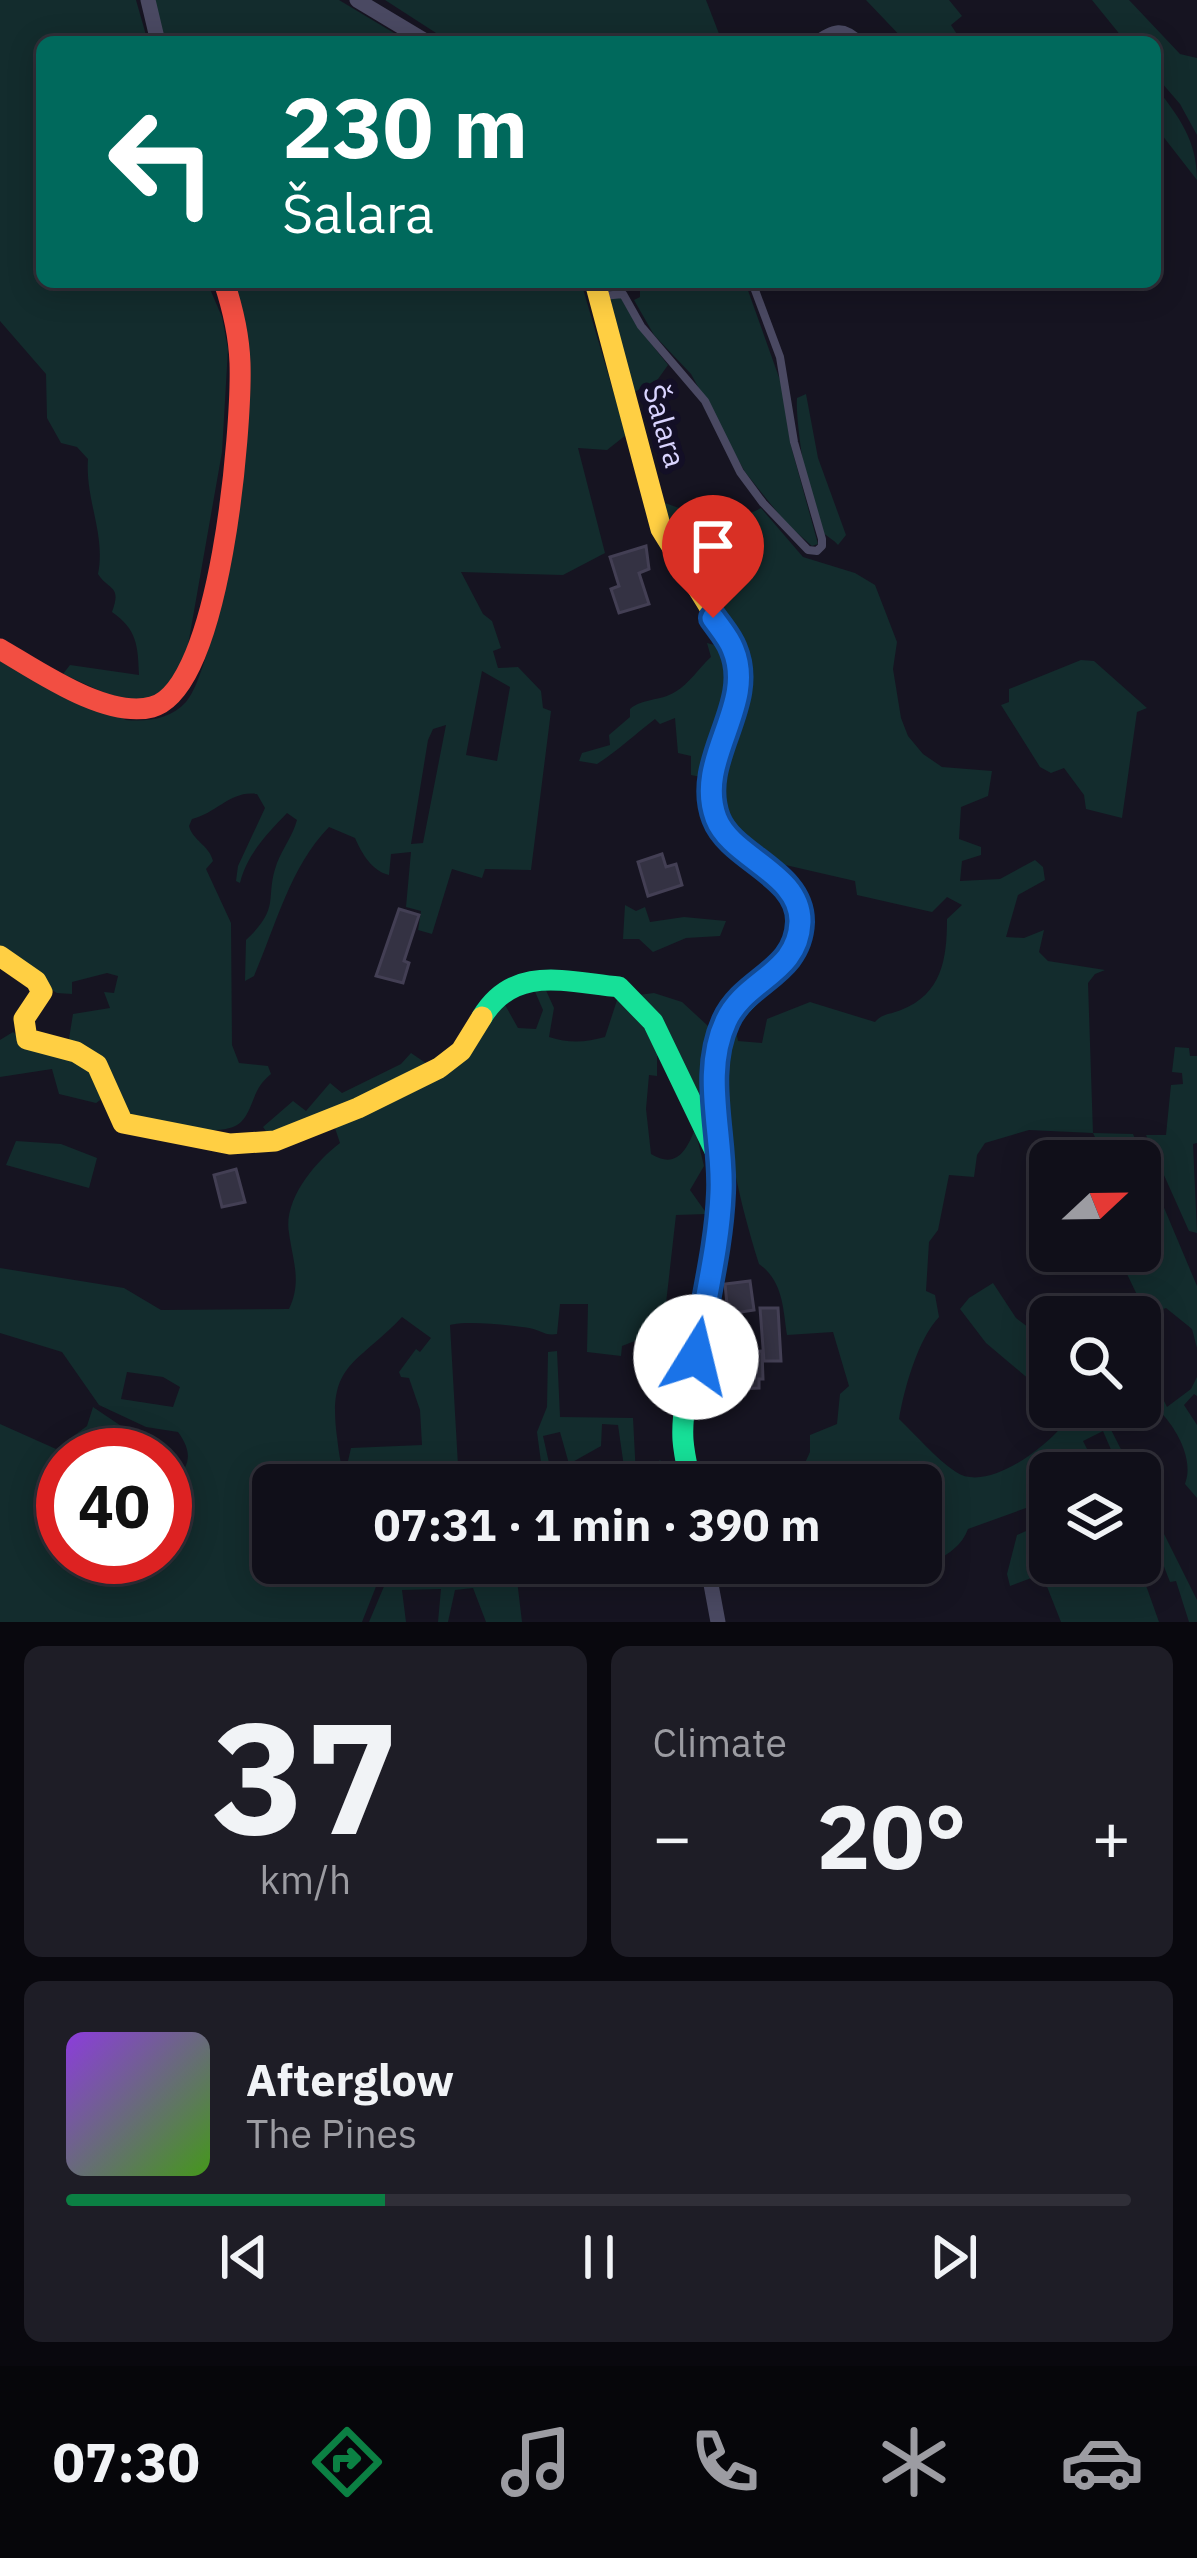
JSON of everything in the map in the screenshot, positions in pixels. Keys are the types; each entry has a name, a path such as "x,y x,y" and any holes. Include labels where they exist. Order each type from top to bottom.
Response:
{"street":[{"path":"148,0 157,36"},
{"path":"357,0 417,36"},
{"path":"0,649 116,706 147,709 173,697 190,671 219,568 241,422 236,328 226,288"},
{"name":"Šalara","path":"598,289 662,530 674,558 733,648 738,668 738,694 714,761 711,794 717,821 792,896 801,916 797,946 784,966 728,1016 718,1042 715,1078 721,1194 684,1410 687,1464"},
{"path":"0,956 36,981 42,992 26,1009 22,1028 27,1039 96,1062 107,1076 112,1111 123,1123 260,1145 297,1135 454,1058 487,1007 513,985 547,981 619,987 653,1022 719,1159"},
{"path":"711,1584 718,1622"}],"lane":[{"path":"822,36 838,26 848,27 856,36"},
{"name":"Šalara","path":"598,289 623,294 630,301 641,326 705,401 740,472 763,503 808,550 817,551 822,539 794,442 780,357 754,288"}],"green space":[{"path":"0,0 136,0 146,36 36,36 36,288 210,288 222,317 228,349 222,452 184,668 170,689 145,701 109,695 63,674 70,665 139,675 138,655 131,632 112,612 115,593 98,574 88,459 77,447 61,443 47,418 46,374 0,321"},
{"path":"153,0 339,0 399,36 162,36"},
{"path":"385,0 706,0 720,36 441,36"},
{"path":"866,0 949,0 962,16 951,25 958,36 900,36"},
{"path":"1092,0 1129,0 1180,54 1197,58 1197,135 1161,82 1161,36 1121,36"},
{"path":"1161,94 1190,141 1197,180 1161,134"},
{"path":"223,288 583,288 626,435 607,450 578,448 605,553 563,575 461,572 483,614 492,621 501,648 493,651 498,668 518,667 541,691 543,708 551,711 531,870 485,869 482,878 452,869 432,934 418,930 421,911 406,907 411,852 391,854 389,875 373,866 355,838 329,827 294,878 254,976 245,981 246,940 268,910 273,875 297,820 287,813 272,829 253,854 240,883 236,881 238,866 265,808 257,794 239,795 192,819 189,826 211,856 213,861 206,869 231,923 232,1045 239,1063 268,1066 271,1074 241,1122 205,1130 130,1119 68,1045 73,1014 110,1008 104,992 114,993 118,976 107,973 72,982 72,994 57,993 0,949 0,660 126,720 158,718 186,702 206,658 230,546 239,458","holes":["482,671 510,687 497,761 466,755","446,725 423,843 411,844 428,740 433,729"]},
{"path":"640,288 747,288 781,383 791,446 818,544 812,546 786,523 745,472 691,374 654,335 634,300 640,297"},
{"path":"619,295 668,365 658,379 631,394 610,297"},
{"path":"806,394 818,458 846,535 838,545 823,533 808,489 797,410 797,398"},
{"path":"660,501 723,518 761,508 803,557 855,573 875,585 897,642 893,669 908,736 942,767 992,771 988,796 961,807 959,839 981,847 981,855 962,861 960,881 1000,879 1035,860 1043,867 1045,880 1018,895 1006,937 1024,938 1044,930 1039,952 1048,961 1105,970 1088,983 1093,1133 1029,1130 985,1143 977,1155 974,1177 949,1175 938,1230 929,1242 926,1291 935,1295 939,1317 918,1351 899,1419 934,1454 969,1477 999,1472 1029,1455 1029,1517 1026,1508 968,1529 942,1557 942,1464 804,1464 810,1435 837,1424 840,1394 849,1386 833,1332 787,1335 777,1287 759,1264 731,1147 725,1058 727,1028 736,1031 738,1041 762,1043 767,1019 810,1002 875,1022 915,1003 934,985 946,948 947,919 962,905 947,897 932,912 857,895 855,881 768,861 739,836 723,812 719,788 744,704"},
{"path":"707,643 722,647 729,693 701,777 691,775 691,756 678,753 675,718 660,724 655,719 597,764 579,761 582,753 610,745 609,735 630,717 630,709 685,685 711,657"},
{"path":"1081,660 1094,661 1147,708 1137,712 1122,818 1086,809 1084,795 1064,768 1051,773 1040,767 1001,705 1009,702 1009,689"},
{"path":"625,905 636,911 645,907 650,922 684,917 726,921 720,936 686,938 653,952 639,939 623,939"},
{"path":"544,986 554,1008 549,1037 585,1041 605,1037 619,994 664,1054 657,1056 657,1076 649,1075 646,1109 651,1154 668,1160 680,1155 695,1129 704,1166 690,1190 707,1214 676,1215 663,1330 622,1346 621,1356 587,1352 588,1304 560,1304 557,1334 500,1324 450,1325 458,1464 349,1464 351,1448 422,1445 420,1410 409,1378 399,1372 431,1338 402,1317 359,1357 341,1379 337,1394 342,1464 252,1464 252,1584 377,1584 362,1622 0,1622 0,1424 36,1440 36,1584 192,1584 192,1428 146,1427 99,1405 62,1352 0,1333 0,1268 124,1288 161,1310 289,1309 296,1280 288,1220 311,1171 340,1143 334,1125 483,1026 504,1003 518,1028 536,1029 543,1010 533,987","holes":["127,1372 163,1377 180,1387 173,1407 121,1399"]},
{"path":"654,993 682,1002 708,1026 704,1067 709,1131 638,995"},
{"path":"13,1032 23,1041 97,1069 103,1098 96,1103 59,1094 52,1069 0,1077 0,1040"},
{"path":"1175,1047 1189,1048 1190,1056 1197,1056 1197,1143 1193,1144 1197,1233 1189,1231 1161,1168 1161,1140 1148,1140 1146,1135 1166,1135 1171,1085 1183,1084 1182,1073 1172,1072"},
{"path":"411,1053 430,1066 328,1115 269,1135 263,1127 293,1101 306,1111 330,1083 342,1093 401,1064"},
{"path":"1093,1133 1133,1134 1136,1140 1096,1140"},
{"path":"16,1141 61,1144 97,1158 89,1188 6,1165"},
{"path":"1161,1200 1197,1286 1197,1348 1192,1329 1166,1308 1161,1310 1161,1296 1138,1296 1126,1272 1161,1272"},
{"path":"993,1283 1016,1318 1029,1328 1029,1379 986,1343 960,1309"},
{"path":"557,1351 560,1417 633,1418 635,1464 624,1464 618,1425 602,1424 601,1446 569,1464 560,1432 543,1436 549,1464 541,1464 537,1432 547,1407 548,1352"},
{"path":"1197,1377 1197,1396 1184,1405 1197,1425 1197,1498 1185,1484 1183,1447 1161,1413 1161,1395 1167,1407 1191,1389"},
{"path":"93,1407 124,1428 84,1428"},
{"path":"1060,1428 1110,1428 1122,1452 1112,1452 1103,1431 1083,1441 1088,1452 1033,1452"},
{"path":"1161,1528 1197,1600 1197,1622 1189,1622 1176,1581 1170,1582 1161,1559"},
{"path":"1029,1530 1029,1579 1010,1586 1007,1574 1017,1535"},
{"path":"385,1584 517,1584 522,1622 486,1622 473,1588 455,1590 448,1622 438,1622 441,1589 402,1590 406,1622 369,1622"},
{"path":"1046,1584 1145,1584 1159,1622 1061,1622"}],"building":[{"path":"646,546 649,569 639,573 649,604 619,613 611,589 619,586 610,557"},
{"path":"662,854 666,867 676,864 682,885 648,896 638,862"},
{"path":"399,909 419,915 404,961 409,963 403,983 376,976"},
{"path":"236,1169 245,1202 222,1207 214,1175"},
{"path":"750,1281 754,1310 728,1314 725,1284"},
{"path":"760,1308 778,1308 781,1361 764,1361"},
{"path":"762,1351 759,1388 737,1389 730,1352"}],"traffic: fast":[{"path":"687,1464 684,1415 710,1287 721,1197 715,1061 728,1023 796,942 800,922 795,899"},
{"path":"482,1017 495,1000 525,983 561,980 619,987 653,1022 716,1153"}],"traffic: slow":[{"path":"597,288 661,529 725,632 737,664 733,703 714,763 711,802 726,835 777,877 795,899"},
{"path":"0,956 36,981 42,992 24,1019 27,1039 76,1052 97,1065 123,1123 230,1144 275,1141 358,1108 439,1068 461,1051 482,1017"}],"traffic: jam":[{"path":"0,649 73,691 114,706 152,707 176,690 195,655 211,607 231,495 240,363 226,288"}],"route":[{"path":"696,1357 721,1194 715,1078 718,1042 728,1016 746,995 784,966 797,946 801,916 792,896 717,821 711,794 714,761 738,694 738,668 733,648 713,618"}]}
